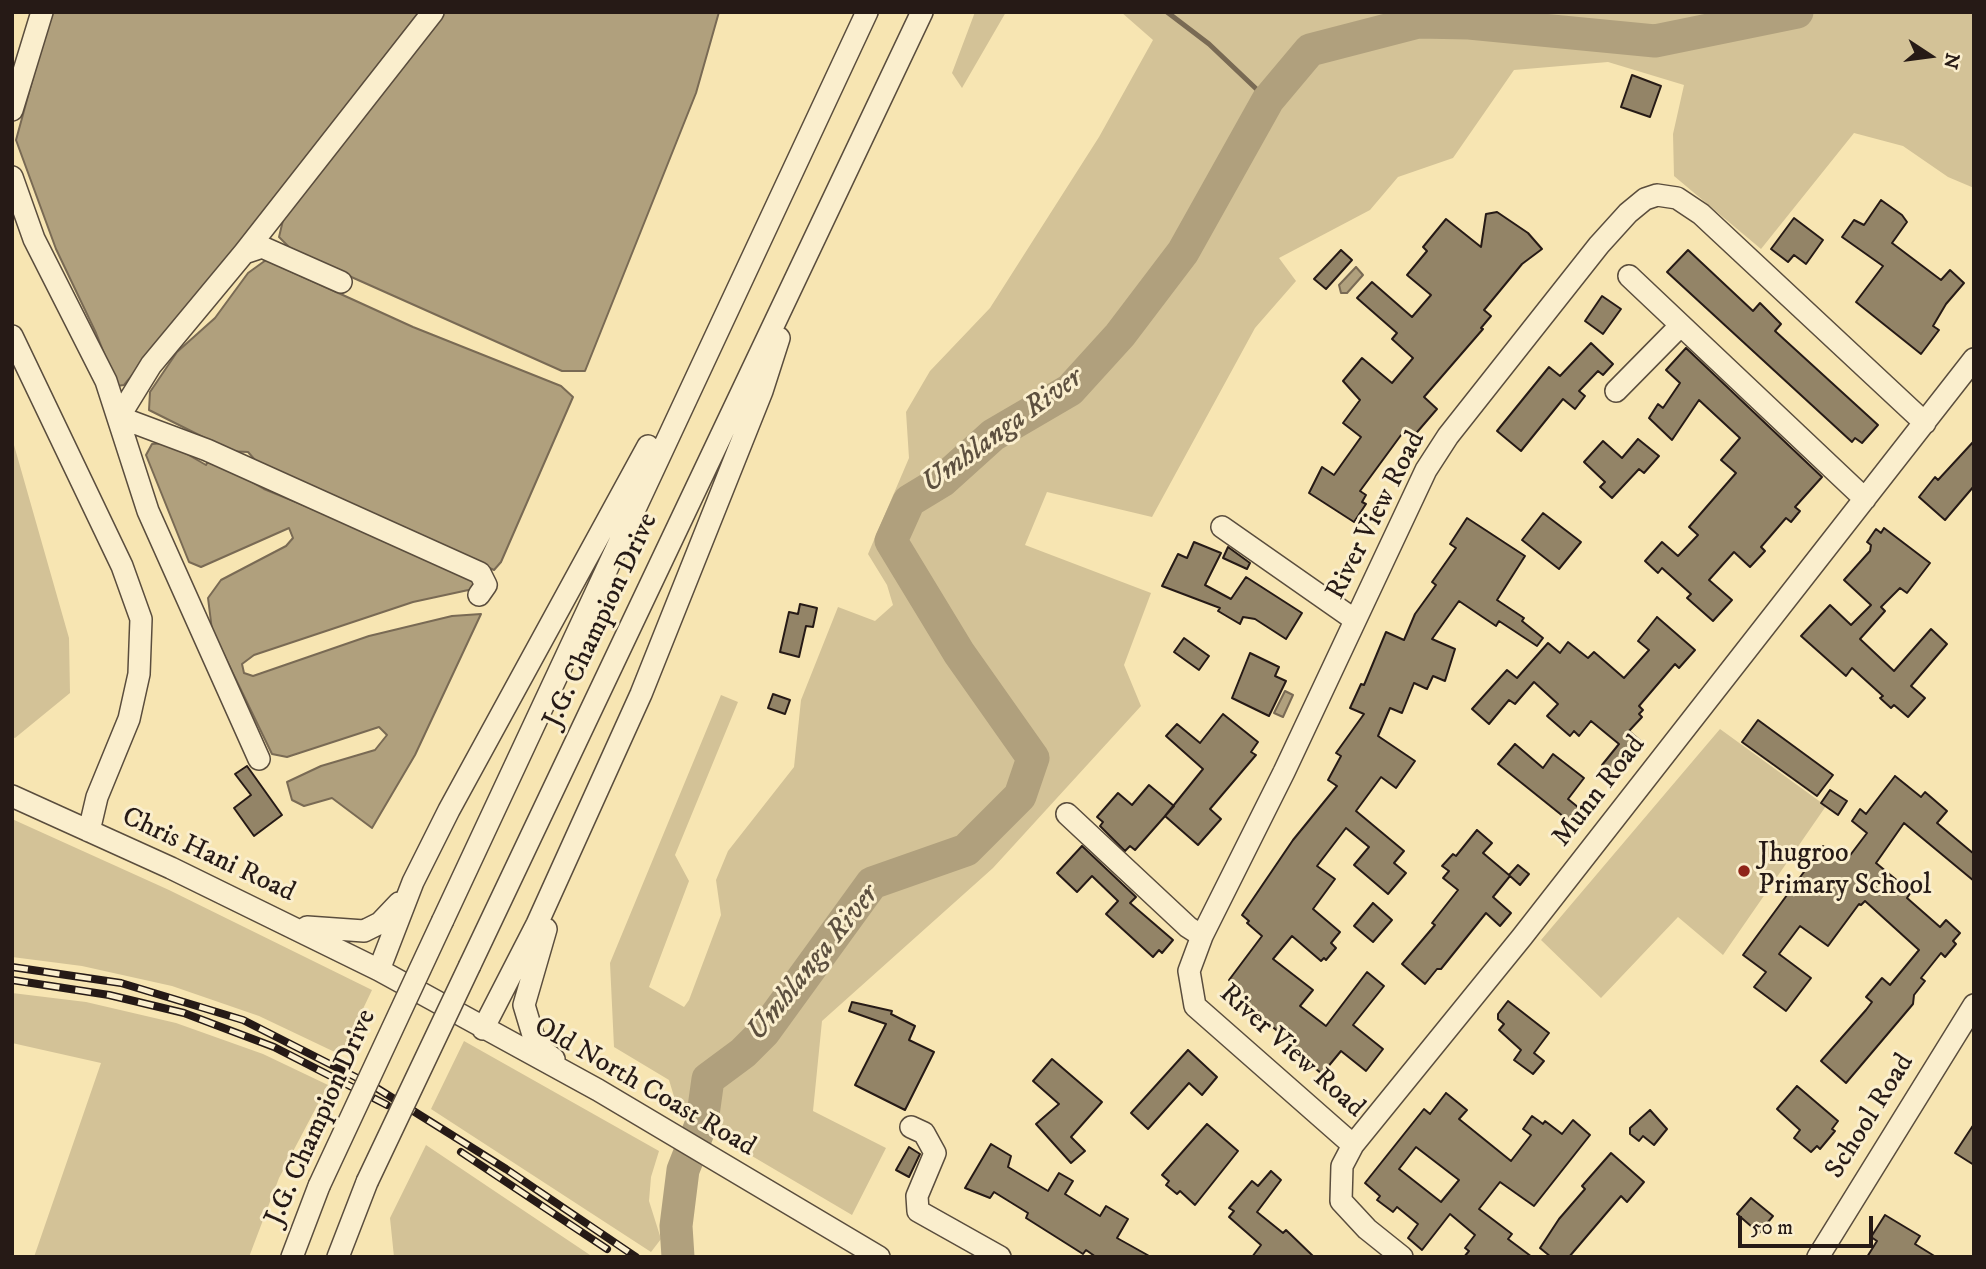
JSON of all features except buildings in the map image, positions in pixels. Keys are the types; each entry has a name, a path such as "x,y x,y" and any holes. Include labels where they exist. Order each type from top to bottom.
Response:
{"street":[{"path":"12,110 42,12"},
{"path":"118,417 152,365 244,253 433,12"},
{"name":"J.G. Champion Drive","path":"292,1257 319,1186 687,392 867,12"},
{"name":"J.G. Champion Drive","path":"338,1257 367,1182 922,12"},
{"path":"12,177 34,239 106,381 148,511 259,759"},
{"name":"River View Road","path":"1353,1145 1195,1006 1189,971 1202,936 1433,458 1599,245 1645,199 1666,195 1693,208 1925,423"},
{"path":"244,253 262,247 341,282"},
{"path":"1629,276 1865,499"},
{"path":"483,1029 560,873 641,694 762,391 774,357 787,298"},
{"path":"1616,391 1681,325"},
{"path":"12,336 122,566 141,619 139,674 129,719 97,797 89,831"},
{"name":"Munn Road","path":"1402,1257 1367,1229 1340,1201 1342,1166 1353,1145 1522,937 1809,565 1865,499 1974,359"},
{"path":"379,970 413,882 491,731 657,431 687,392"},
{"path":"118,417 207,450 480,573 486,585 479,595"},
{"path":"1222,527 1355,620"},
{"name":"Chris Hani Road","path":"12,796 379,970"},
{"path":"1067,814 1188,927 1202,936"},
{"path":"560,873 528,985 526,1019 543,1051 598,1090"},
{"path":"284,923 329,931 364,932 380,923 395,909 413,882"},
{"name":"Old North Coast Road","path":"379,970 598,1090 879,1257"},
{"name":"School Road","path":"1818,1257 1974,1006"},
{"path":"911,1127 924,1133 935,1153 917,1196 918,1211 1000,1257"}],"shaded area":[{"path":"51,12 419,12 200,294 124,385 117,386 96,333 56,249 16,140"},
{"path":"445,12 719,12 696,93 585,371 562,371 320,263 290,248 279,237 284,216"},
{"path":"975,12 1006,12 962,88 952,73"},
{"path":"1121,12 1974,12 1974,188 1948,177 1903,146 1854,133 1761,249 1674,176 1673,134 1684,85 1608,62 1514,70 1453,158 1398,177 1370,210 1279,258 1296,281 1255,328 1152,517 1047,492 1025,545 1151,593 1124,665 1141,706 993,868 822,1021 813,1111 886,1148 852,1215 679,1113 669,1080 614,1047 610,963 721,695 738,702 675,855 689,881 649,987 684,1007 689,1000 721,915 716,880 728,851 794,767 801,700 838,607 875,621 893,605 887,585 868,554 909,458 906,412 930,371 990,308 1099,137 1153,40"},
{"path":"266,260 413,327 561,386 573,397 501,562 494,570 262,468 248,452 226,451 231,470 264,489 470,573 475,581 473,589 413,602 254,655 242,664 244,673 253,676 369,636 452,616 481,614 415,755 372,828 332,798 304,806 292,800 287,782 321,766 375,750 387,735 379,727 287,757 272,754 212,630 208,598 221,580 286,546 293,538 289,528 201,567 189,562 146,455 152,444 168,443 206,465 214,450 213,442 149,410 150,392 177,352 215,318 248,273"},
{"path":"1356,267 1363,275 1347,293 1341,293 1339,285"},
{"path":"12,438 69,638 70,693 15,738 12,737"},
{"path":"1285,691 1293,695 1283,717 1274,713"},
{"path":"1720,729 1826,806 1723,955 1678,917 1601,998 1541,940"},
{"path":"12,819 169,890 372,990 341,1055 259,1016 172,986 82,966 12,957"},
{"path":"12,993 86,1002 176,1023 263,1054 328,1085 279,1178 249,1257 34,1257 101,1063 12,1043"},
{"path":"464,1041 659,1151 651,1177 649,1201 661,1239 651,1252 431,1109"},
{"path":"426,1145 593,1257 394,1257 390,1218"}],"waterway":[{"path":"1167,12 1209,44 1268,100"},
{"path":"1418,22 1426,12"},
{"name":"Umhlanga River","path":"678,1257 676,1226 683,1170 702,1122 708,1079 743,1053 764,1032 872,883 966,850 1020,796 1033,758 959,653 891,541 909,501 942,481 993,435 1070,390 1120,335 1183,252 1268,100 1310,50 1418,22 1469,23 1655,41 1797,12"}],"railway":[{"path":"12,967 121,983 243,1020 375,1087 506,1169 636,1257"},
{"path":"12,980 109,995 184,1013 274,1047 387,1105"},
{"path":"461,1152 607,1249"}],"place":[{"name":"Jhugroo Primary School","path":"1744,871"}]}
